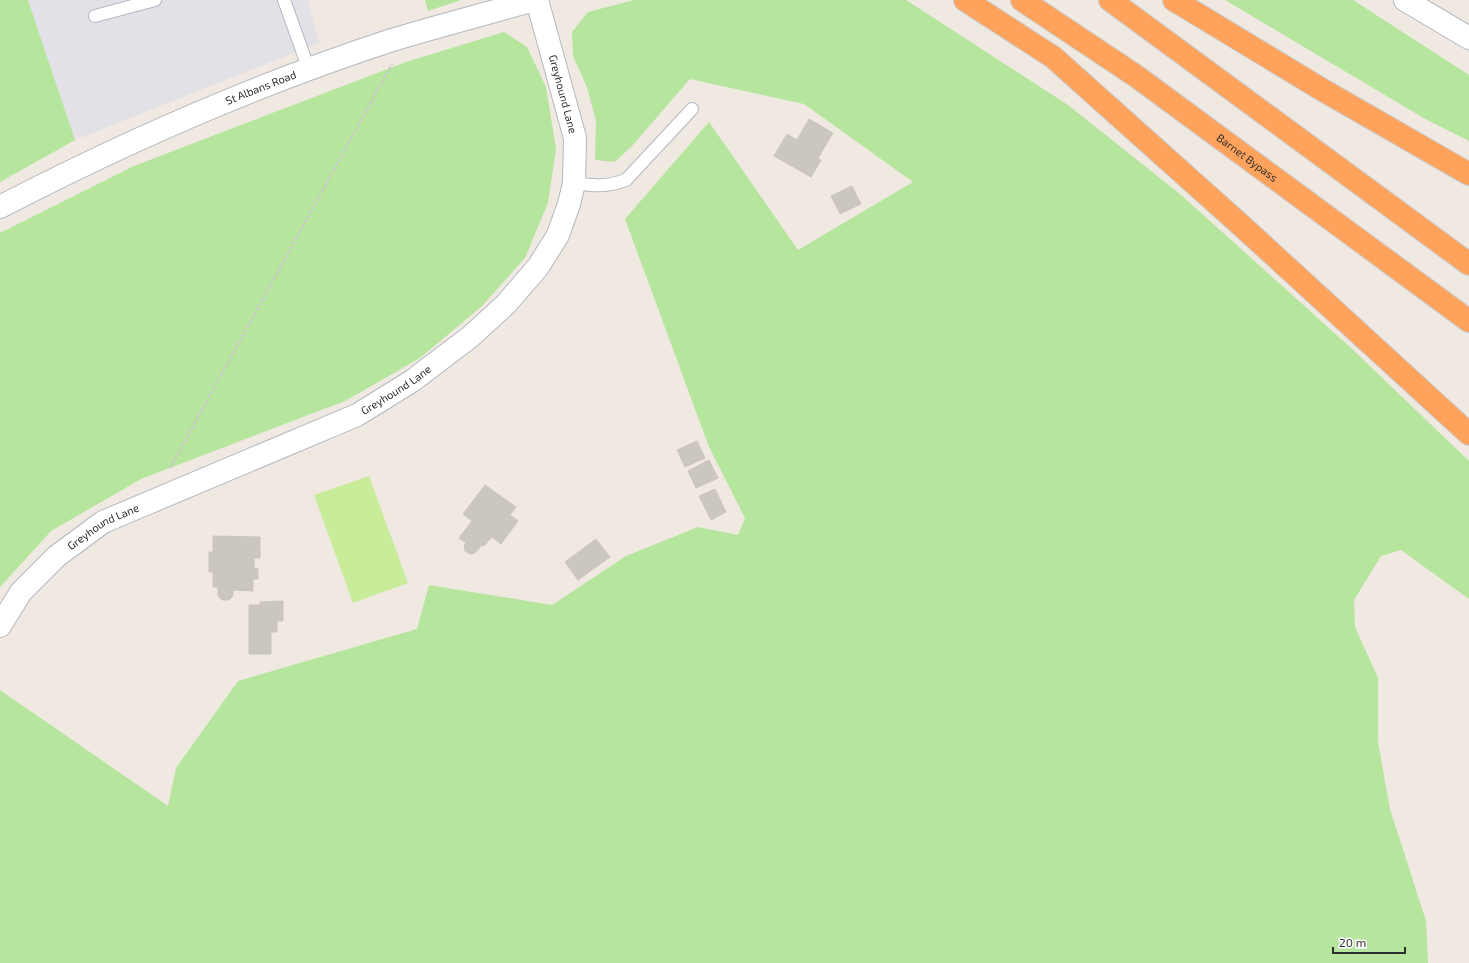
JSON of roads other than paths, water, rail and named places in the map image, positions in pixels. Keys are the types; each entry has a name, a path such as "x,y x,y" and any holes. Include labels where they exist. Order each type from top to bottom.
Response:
{"highway":[{"path":"966,0 1053,57 1243,227 1469,434"},
{"name":"Barnet Bypass","path":"1022,0 1136,76 1469,321"},
{"path":"1110,0 1469,264"},
{"path":"1174,0 1321,89 1469,174"}],"street":[{"name":"St Albans Road","path":"0,207 70,171 213,107 390,41 535,0"},
{"name":"Greyhound Lane","path":"0,626 21,592 58,556 103,522 357,414 412,381 470,336 506,304 538,268 558,235 569,204 574,183 575,138 535,0"},
{"path":"1405,0 1469,38"}],"lane":[{"path":"95,16 155,0"},
{"path":"284,0 309,70"},
{"path":"574,183 594,186 612,185 626,180 692,109"}]}
